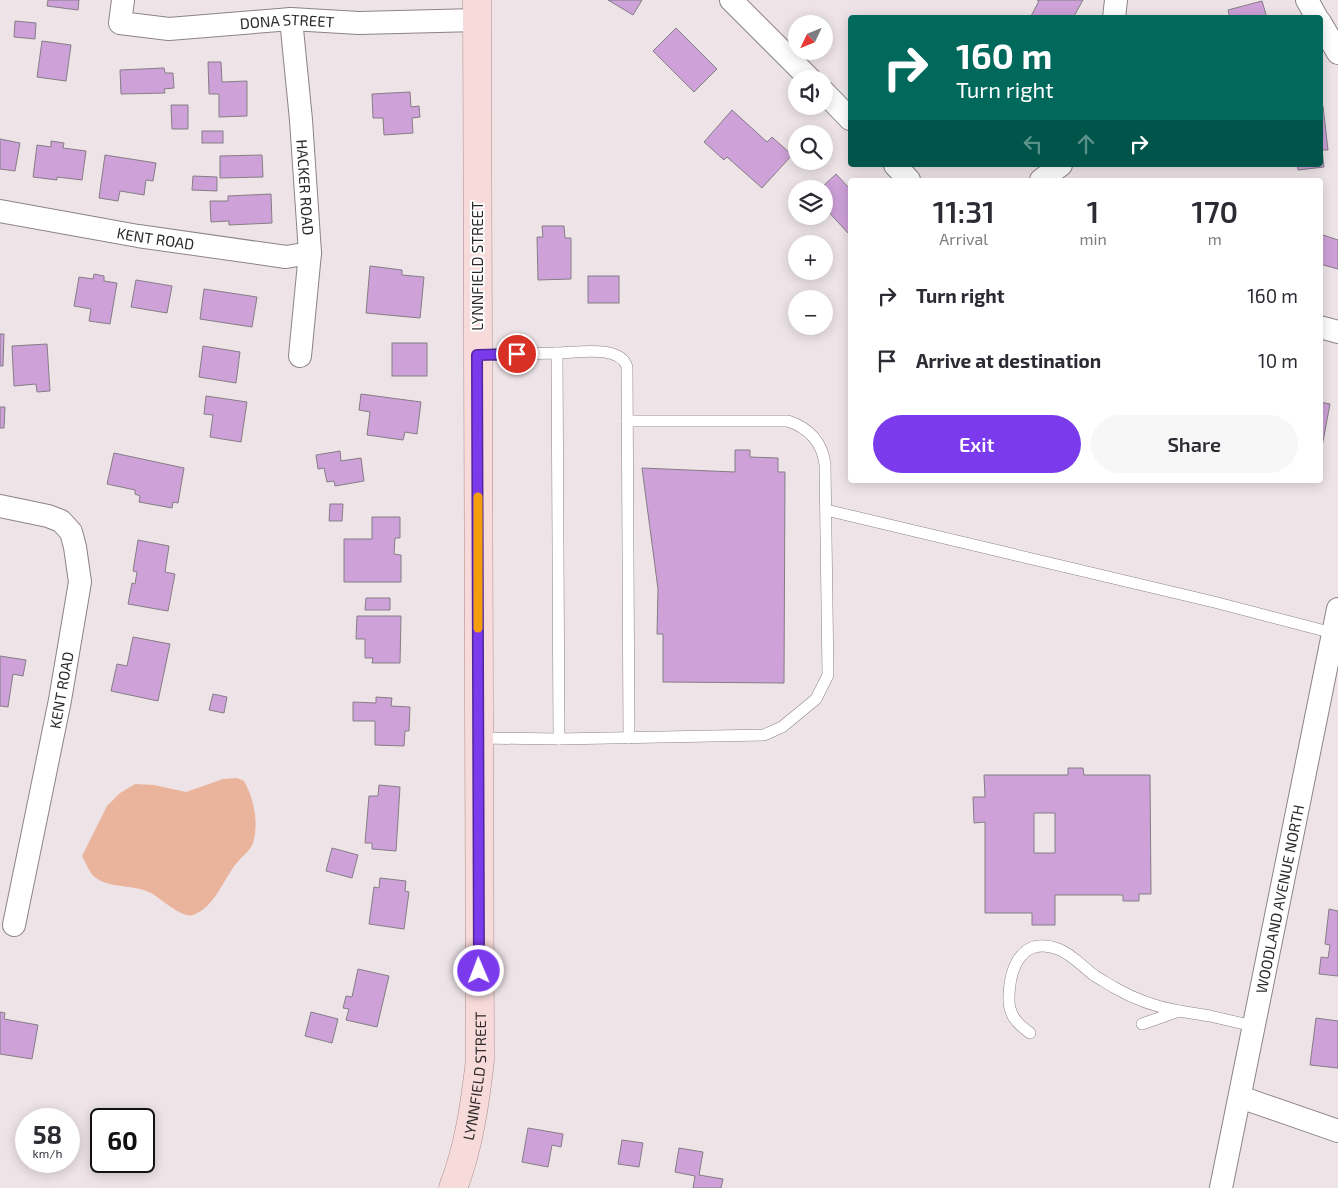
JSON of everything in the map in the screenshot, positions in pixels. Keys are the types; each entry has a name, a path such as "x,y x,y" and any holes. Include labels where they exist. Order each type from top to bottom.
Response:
{"main road":[{"name":"LYNNFIELD STREET","path":"453,1188 474,1112 480,1060 477,10"}],"street":[{"name":"DONA STREET","path":"123,0 120,24 169,30 291,19 359,23 477,10"},
{"path":"731,0 801,70"},
{"path":"1114,15 1116,0"},
{"path":"1307,0 1315,15"},
{"name":"HACKER ROAD","path":"291,19 302,120 310,252 300,356"},
{"path":"1323,27 1338,53"},
{"path":"833,101 848,117"},
{"path":"897,167 907,178"},
{"path":"1044,178 1058,167"},
{"name":"KENT ROAD","path":"0,211 138,236 286,257 310,252"},
{"path":"1323,328 1338,332"},
{"name":"KENT ROAD","path":"0,506 48,516 61,521 71,532 80,582 60,700 14,925"},
{"name":"WOODLAND AVENUE NORTH","path":"1221,1188 1338,609"},
{"path":"1240,1097 1338,1131"}],"lane":[{"path":"477,355 608,352 622,358 626,364 629,738"},
{"path":"557,353 559,739"},
{"path":"478,738 559,739 764,735 787,724 816,699 828,675 825,464 821,447 811,433 796,424 779,421 627,421"},
{"path":"826,510 1205,600 1333,633"},
{"path":"1030,1033 1019,1025 1010,1014 1008,1003 1010,980 1015,965 1021,956 1030,948 1039,946 1060,949 1096,976 1134,998 1156,1007 1210,1016 1253,1026"},
{"path":"1142,1024 1179,1012"}],"shaded area":[{"path":"237,778 244,781 253,803 256,827 253,843 231,870 213,900 201,911 193,915 183,914 151,893 137,888 109,884 96,878 90,871 82,856 107,806 120,793 135,784 154,785 186,792 223,779"}],"building":[{"path":"48,0 79,0 78,10 47,6"},
{"path":"608,0 642,0 633,15"},
{"path":"1037,0 1083,0 1075,15 1032,15 1039,1"},
{"path":"1262,1 1266,15 1229,15 1228,10"},
{"path":"15,21 36,23 35,39 14,37"},
{"path":"676,28 717,69 694,92 653,51"},
{"path":"42,41 71,45 66,81 37,77"},
{"path":"208,62 221,62 222,82 247,81 247,116 219,117 219,94 209,94"},
{"path":"164,68 165,73 173,73 174,88 164,89 165,93 121,94 120,70"},
{"path":"410,92 411,107 419,106 420,117 412,118 413,133 384,135 383,118 373,118 372,94"},
{"path":"171,105 188,105 188,129 172,129"},
{"path":"1323,106 1328,150 1323,150"},
{"path":"732,110 767,142 772,137 788,151 788,159 762,188 727,157 724,160 704,142"},
{"path":"202,131 223,131 223,143 202,143"},
{"path":"0,139 20,143 15,171 0,169"},
{"path":"51,141 64,143 63,148 86,151 82,180 57,177 57,180 33,177 37,145 51,147"},
{"path":"105,155 156,163 153,181 146,180 144,195 120,191 118,201 99,198"},
{"path":"262,155 263,177 220,178 220,156"},
{"path":"1323,158 1324,167 1298,170 1297,167 1323,167"},
{"path":"836,174 848,187 848,233 833,217 833,180 830,180"},
{"path":"193,176 217,177 217,191 192,190"},
{"path":"271,194 272,223 229,225 229,221 211,222 210,201 228,201 228,196"},
{"path":"542,226 564,226 565,238 571,238 571,279 538,280 537,237 543,237"},
{"path":"1323,235 1338,240 1338,269 1323,265"},
{"path":"370,266 402,270 402,275 424,277 420,318 366,313"},
{"path":"94,274 104,276 104,281 117,283 110,324 89,321 91,309 74,306 79,277 93,279"},
{"path":"588,276 619,276 619,303 588,303"},
{"path":"136,280 172,286 167,313 131,307"},
{"path":"204,289 257,297 252,327 200,319"},
{"path":"0,334 4,334 3,366 0,366"},
{"path":"392,343 427,343 427,376 392,376"},
{"path":"47,344 50,391 37,392 36,384 14,386 12,346"},
{"path":"203,346 240,352 236,383 199,377"},
{"path":"361,394 421,402 417,434 405,432 403,440 367,435 370,412 359,410"},
{"path":"206,396 247,402 241,442 210,437 213,415 204,414"},
{"path":"1323,403 1330,404 1323,441"},
{"path":"0,407 5,407 4,428 0,428"},
{"path":"735,450 750,450 750,457 778,458 778,472 785,472 784,683 663,682 663,634 657,634 658,589 642,468 735,472"},
{"path":"340,451 341,461 361,458 364,481 335,486 334,481 327,482 324,468 318,469 316,455"},
{"path":"114,453 184,468 178,503 173,502 172,508 139,502 140,496 135,494 135,490 107,484"},
{"path":"330,504 343,504 342,521 329,521"},
{"path":"372,517 400,517 400,538 395,538 394,554 401,555 401,582 344,582 344,539 372,539"},
{"path":"138,540 169,546 165,572 175,574 168,611 128,604 132,583 135,584 137,572 133,571"},
{"path":"366,598 390,598 390,610 365,610"},
{"path":"357,616 401,616 400,663 372,663 373,658 365,658 365,639 356,639"},
{"path":"133,637 170,644 158,701 111,691 117,664 127,666"},
{"path":"0,656 26,660 23,676 13,674 8,707 0,706"},
{"path":"213,694 227,697 224,713 209,710"},
{"path":"376,697 392,698 391,706 410,707 409,731 405,731 404,746 375,745 375,721 353,721 353,702 376,703"},
{"path":"1068,768 1083,768 1084,775 1150,775 1151,894 1139,894 1139,901 1123,901 1123,895 1055,895 1055,925 1032,925 1032,913 985,913 985,822 974,823 973,797 985,797 984,775 1068,775","holes":["1034,813 1055,813 1055,853 1034,853"]},
{"path":"379,785 400,787 396,851 372,849 372,843 365,843 369,796 378,796"},
{"path":"332,848 358,855 352,878 326,871"},
{"path":"380,878 406,881 405,891 409,892 404,929 369,924 374,887 379,888"},
{"path":"1329,909 1338,911 1338,976 1319,974 1321,957 1328,958 1330,945 1325,944"},
{"path":"358,969 389,976 377,1027 346,1020 349,1009 343,1008 346,996 352,997"},
{"path":"0,1012 5,1013 4,1019 38,1025 32,1059 0,1054"},
{"path":"311,1012 338,1019 332,1043 305,1036"},
{"path":"1316,1018 1338,1021 1338,1068 1310,1065"},
{"path":"528,1128 563,1134 561,1147 552,1145 548,1167 522,1162"},
{"path":"622,1140 643,1143 639,1167 618,1164"},
{"path":"679,1148 703,1152 699,1175 723,1179 721,1188 693,1188 695,1176 675,1172"}],"slow traffic":[{"path":"478,497 478,628"}],"route":[{"path":"479,971 477,355 517,354"}]}
